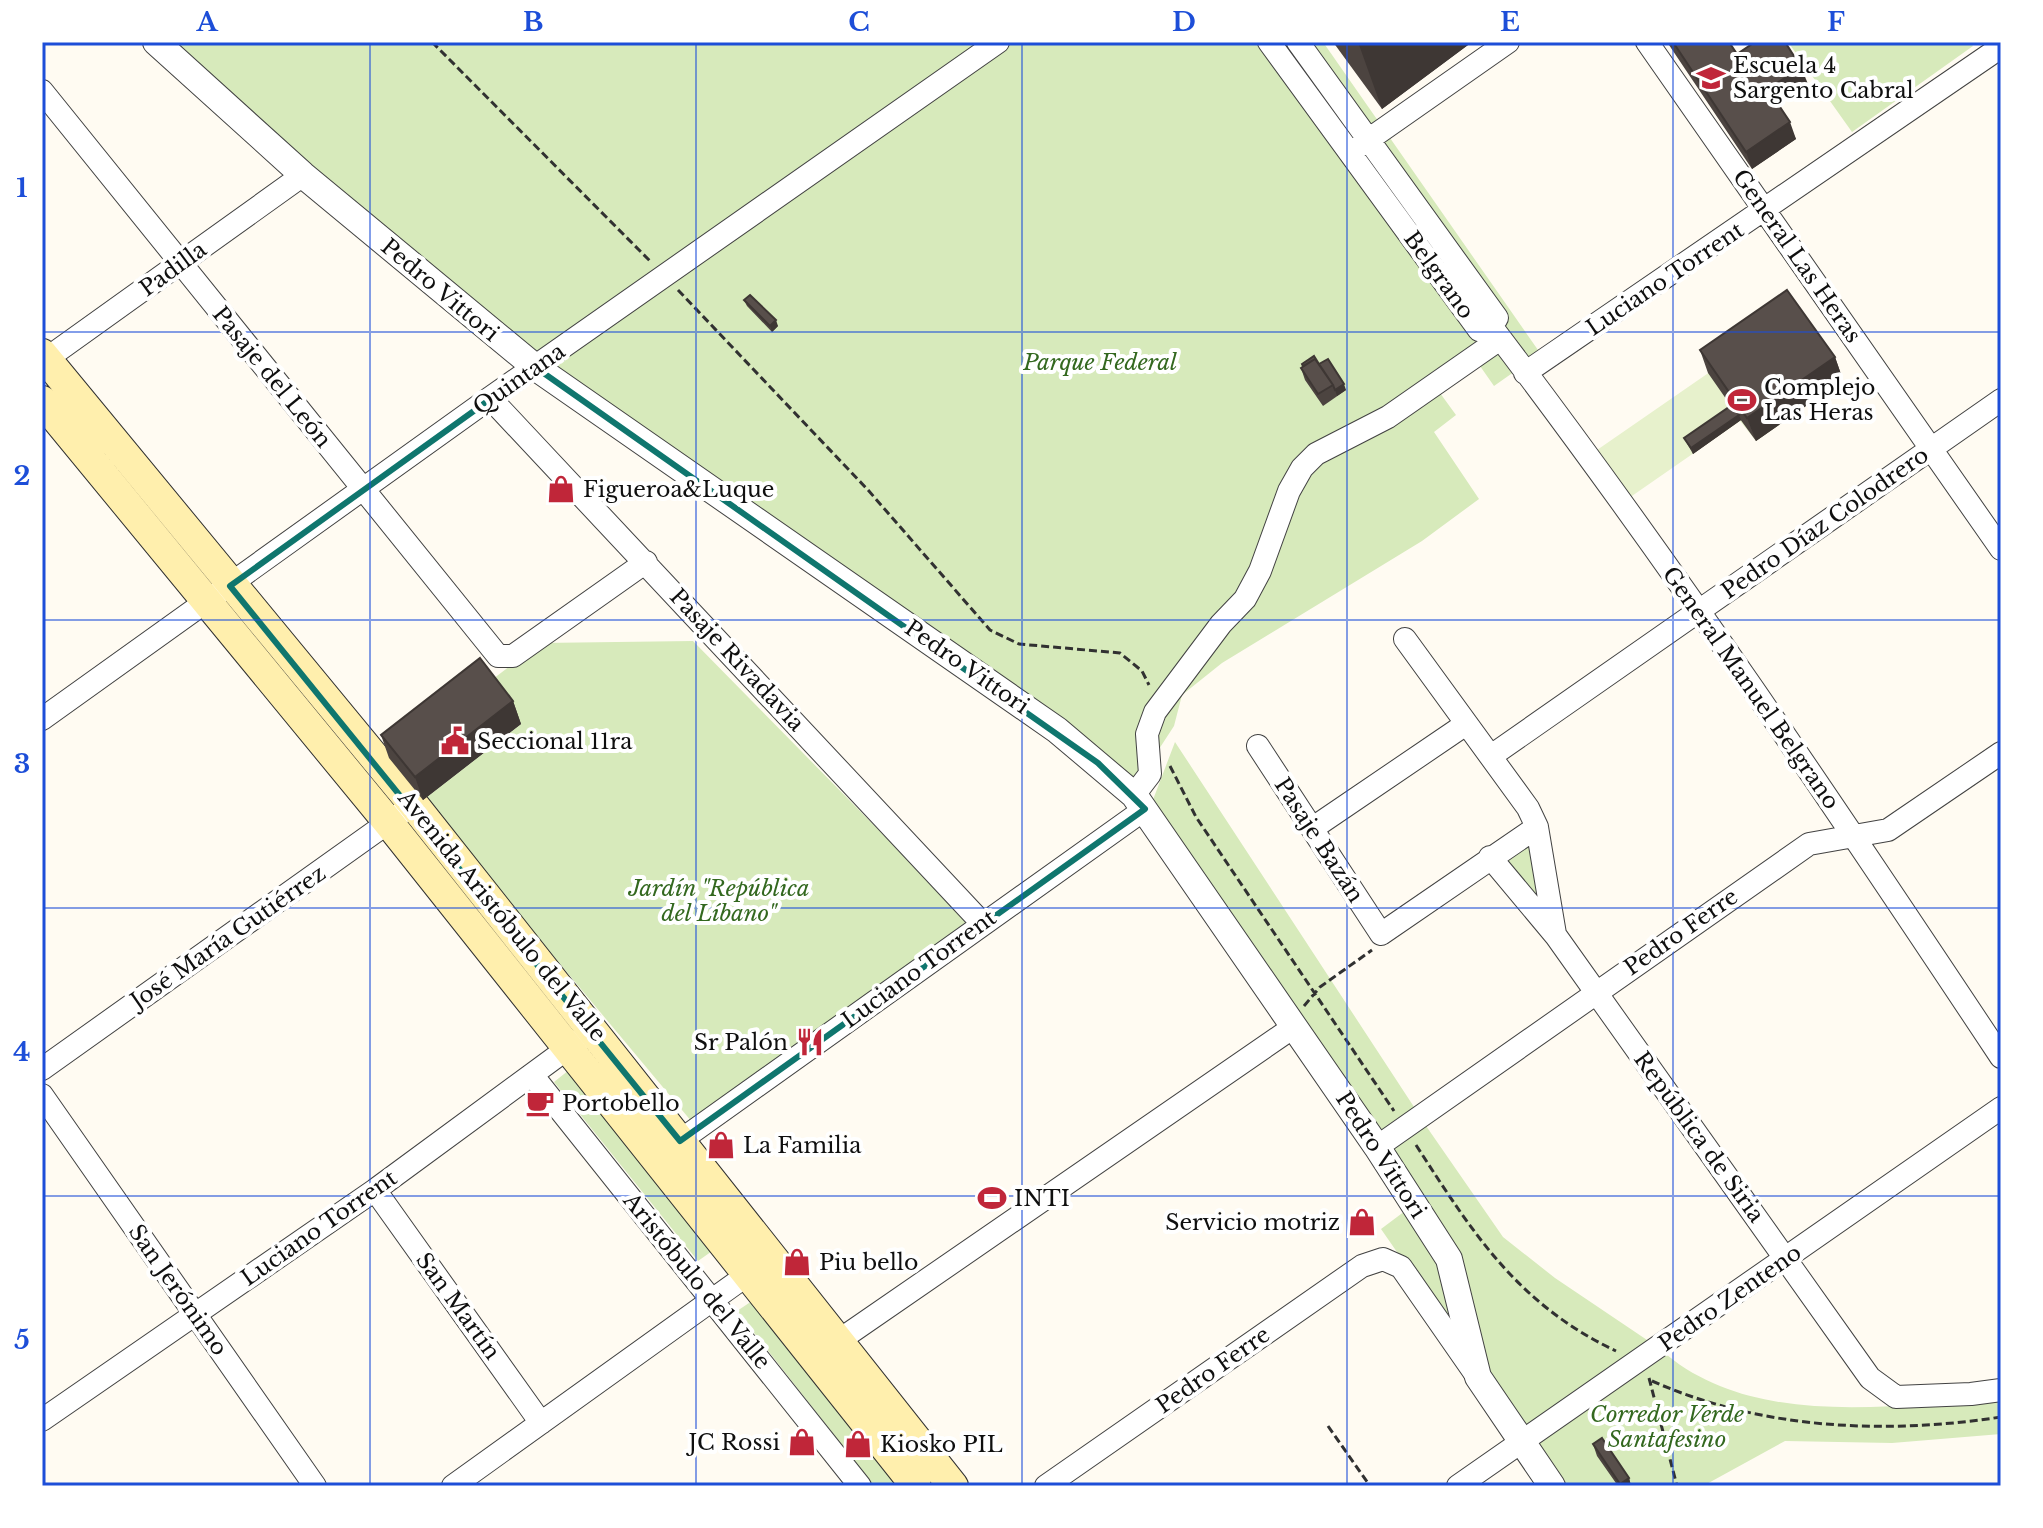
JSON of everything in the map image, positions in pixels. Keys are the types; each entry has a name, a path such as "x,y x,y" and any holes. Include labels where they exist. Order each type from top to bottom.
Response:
{"main road":[{"name":"Avenida Aristóbulo del Valle","path":"43,358 218,594"},
{"name":"Avenida Aristóbulo del Valle","path":"42,401 218,594 401,814 592,1029 680,1141 760,1266 826,1350 916,1486"},
{"name":"Avenida Aristóbulo del Valle","path":"401,814 568,1049 655,1158 760,1266"},
{"name":"Avenida Aristóbulo del Valle","path":"826,1350 953,1486"}],"street":[{"name":"Pedro Vittori","path":"156,42 303,175 535,367 1057,730 1140,802 1377,1147 1449,1259 1478,1377 1552,1486"},
{"name":"Quintana","path":"42,719 490,398 998,42"},
{"name":"Belgrano","path":"1269,42 1359,146 1497,318 1495,333"},
{"name":"Belgrano","path":"1298,42 1359,146"},
{"path":"1359,146 1508,42"},
{"name":"General Las Heras","path":"1647,42 2001,549"},
{"name":"Luciano Torrent","path":"1525,373 1995,52"},
{"name":"Pasaje del León","path":"42,91 498,656 506,659 646,562"},
{"name":"Padilla","path":"43,358 181,265 303,175"},
{"path":"1140,802 1150,774 1147,734 1155,712 1221,624 1245,599 1260,571 1289,491 1302,468 1316,454 1388,417 1495,333"},
{"name":"General Manuel Belgrano","path":"1495,333 1854,836 2001,1057"},
{"name":"Pasaje Rivadavia","path":"490,398 982,923"},
{"name":"Pedro Díaz Colodrero","path":"1491,756 2001,400"},
{"name":"República de Siria","path":"1405,639 1528,808 1537,827 1556,936"},
{"path":"1313,828 1466,724"},
{"name":"Pasaje Bazán","path":"1258,746 1381,938"},
{"name":"Pedro Ferre","path":"1377,1147 1809,844 1888,830 2001,753"},
{"name":"Luciano Torrent","path":"655,1158 982,923 1140,802"},
{"name":"José María Gutiérrez","path":"42,1069 401,814"},
{"path":"1381,938 1490,857 1537,827"},
{"name":"República de Siria","path":"1490,857 1556,936 1870,1378 1896,1397 2001,1390"},
{"path":"826,1350 1292,1022"},
{"name":"Luciano Torrent","path":"42,1420 375,1190 533,1076 592,1029"},
{"name":"Aristóbulo del Valle","path":"533,1076 860,1486"},
{"name":"San Jerónimo","path":"42,1095 315,1486"},
{"name":"Pedro Zenteno","path":"1458,1486 2001,1108"},
{"name":"San Martín","path":"375,1190 541,1423"},
{"name":"Pedro Ferre","path":"1046,1486 1362,1266 1383,1259 1401,1267 1478,1377"},
{"path":"453,1486 760,1266"}],"path":[{"path":"1292,1022 1320,987 1381,938"},
{"path":"1651,1381 1721,1408 1771,1418 1914,1426 2001,1417"},
{"path":"1328,1426 1370,1486"}],"highlighted area":[{"path":"535,367 1098,763 1145,809 680,1141 230,586"}],"green space":[{"name":"Parque Federal","path":"168,42 1323,42 1545,360 1511,374 1494,386 1480,366 1440,393 1456,415 1434,432 1479,499 1422,541 1222,663 1182,695 1174,726 1135,786 519,344"},
{"path":"1788,42 1970,42 1973,46 1852,132"},
{"name":"Complejo Las Heras","path":"1795,313 1843,380 1756,441 1740,421 1629,498 1597,450"},
{"name":"Jardín \"República del Líbano\"","path":"693,641 968,921 692,1122 423,800 521,724 489,682 540,643"},
{"path":"1175,742 1416,1110 1377,1138 1151,805"},
{"path":"1536,829 1548,924 1493,858"},
{"path":"569,1070 715,1249 698,1261 554,1082"},
{"path":"1424,1123 1503,1237 1555,1278 1650,1342 1526,1425 1489,1371 1385,1151"},
{"path":"1405,1211 1440,1262 1465,1350 1381,1229"},
{"path":"755,1299 897,1480 890,1486 874,1486 737,1311"},
{"name":"Corredor Verde Santafesino","path":"1667,1355 1703,1378 1742,1394 1784,1403 1872,1407 2001,1397 2001,1434 1892,1443 1785,1441 1703,1486 1566,1486 1538,1444"}],"building":[{"path":"1673,42 1729,42 1737,54 1755,42 1785,42 1801,67 1768,89 1790,122 1746,152"},
{"path":"1787,290 1835,357 1747,418 1700,350"},
{"path":"750,295 776,320 770,326 744,300"},
{"path":"1314,356 1319,364 1315,359 1303,366 1302,364"},
{"path":"1315,359 1333,385 1318,394 1301,368"},
{"path":"1328,359 1344,384 1335,390 1319,364"},
{"path":"1732,405 1739,415 1691,448 1684,438"},
{"path":"480,658 513,701 415,777 381,735"},
{"path":"1602,1438 1629,1478 1620,1484 1593,1444"}],"place":[{"name":"Escuela 4 Sargento Cabral","path":"1711,78"},
{"name":"Complejo Las Heras","path":"1742,400"},
{"name":"Figueroa&Luque","path":"561,489"},
{"name":"Seccional 11ra","path":"455,741"},
{"name":"Sr Palón","path":"810,1042"},
{"name":"Portobello","path":"540,1103"},
{"name":"La Familia","path":"721,1145"},
{"name":"INTI","path":"992,1198"},
{"name":"Servicio motriz","path":"1362,1222"},
{"name":"Piu bello","path":"797,1262"},
{"name":"JC Rossi","path":"802,1442"},
{"name":"Kiosko PIL","path":"858,1444"}]}
